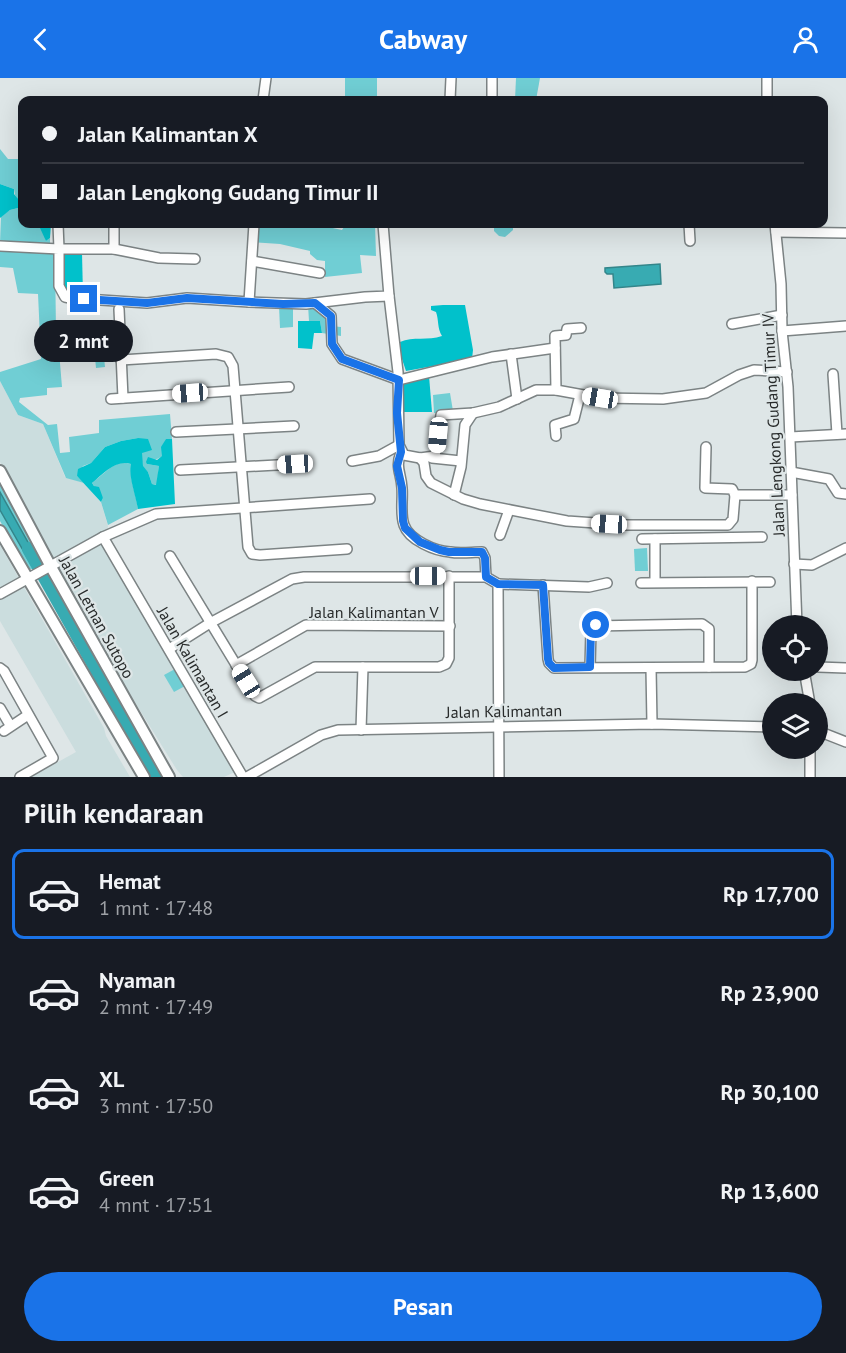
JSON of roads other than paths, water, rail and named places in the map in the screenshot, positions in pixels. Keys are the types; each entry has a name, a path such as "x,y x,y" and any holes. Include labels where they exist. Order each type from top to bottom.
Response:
{"main road":[{"name":"Jalan Letnan Sutopo","path":"0,471 48,568 169,777"},
{"path":"0,531 31,576 144,777"}],"street":[{"path":"264,96 266,78"},
{"path":"450,96 451,78"},
{"path":"492,78 492,96"},
{"path":"766,96 767,78"},
{"path":"58,228 59,286 65,297 147,303 187,298 283,304 389,296"},
{"path":"114,228 114,249"},
{"path":"249,302 254,228"},
{"path":"383,228 399,380 397,413 400,449 397,466 402,488 405,528 420,542 440,550 482,552 485,558 486,577"},
{"path":"689,228 690,241"},
{"path":"775,228 846,233"},
{"name":"Jalan Lengkong Gudang Timur IV","path":"775,228 787,372 796,615"},
{"path":"0,246 114,249 159,258 195,260"},
{"path":"252,261 320,273"},
{"path":"315,303 331,316 332,344 342,359 399,380 492,357 555,348"},
{"path":"118,309 123,398"},
{"path":"732,324 782,315"},
{"path":"782,331 846,326"},
{"path":"556,390 555,336 566,335 567,329 581,331"},
{"path":"121,360 216,354 232,361 243,508 248,547 252,554 347,549"},
{"path":"511,354 518,399"},
{"path":"432,458 436,454 441,415 499,407 536,390 556,390 620,399 663,399 699,395 747,372 787,372"},
{"path":"790,436 842,434 833,374"},
{"path":"111,399 289,387"},
{"path":"556,436 555,425 574,419 580,395"},
{"path":"454,495 465,425 473,412"},
{"path":"176,432 294,426"},
{"path":"420,458 431,483 454,495 480,504 550,518 592,523 728,525 733,519 735,495 732,489 705,488 706,447"},
{"path":"400,449 408,457 461,462"},
{"path":"352,461 400,449"},
{"path":"180,470 295,464"},
{"path":"791,472 829,479 838,493 846,494"},
{"path":"735,495 792,495"},
{"path":"0,594 103,537 156,514 370,499"},
{"path":"500,535 509,510"},
{"name":"Jalan Kalimantan I","path":"103,537 245,777"},
{"path":"642,539 762,537"},
{"path":"655,539 656,582"},
{"path":"794,564 812,565 846,548"},
{"path":"171,556 255,696 259,698 312,668 443,666 449,658 449,576"},
{"path":"169,649 210,623 292,579 304,577 449,576 486,577 498,584 596,586 607,583"},
{"path":"543,585 549,663 558,669 745,667 751,664 752,660 752,581"},
{"path":"641,583 770,582"},
{"path":"498,584 499,777"},
{"path":"590,667 593,626 702,624 708,626 710,631 709,667"},
{"name":"Jalan Kalimantan V","path":"236,665 306,626 450,626"},
{"path":"361,730 363,667"},
{"path":"0,668 4,671 53,758 20,777"},
{"path":"651,668 652,724"},
{"path":"828,668 846,668"},
{"path":"0,708 7,728 28,715"},
{"name":"Jalan Kalimantan","path":"245,777 328,732 652,724 762,727"},
{"path":"828,735 846,742"},
{"path":"810,759 810,777"}],"waterway":[{"path":"29,549 157,777"}]}
